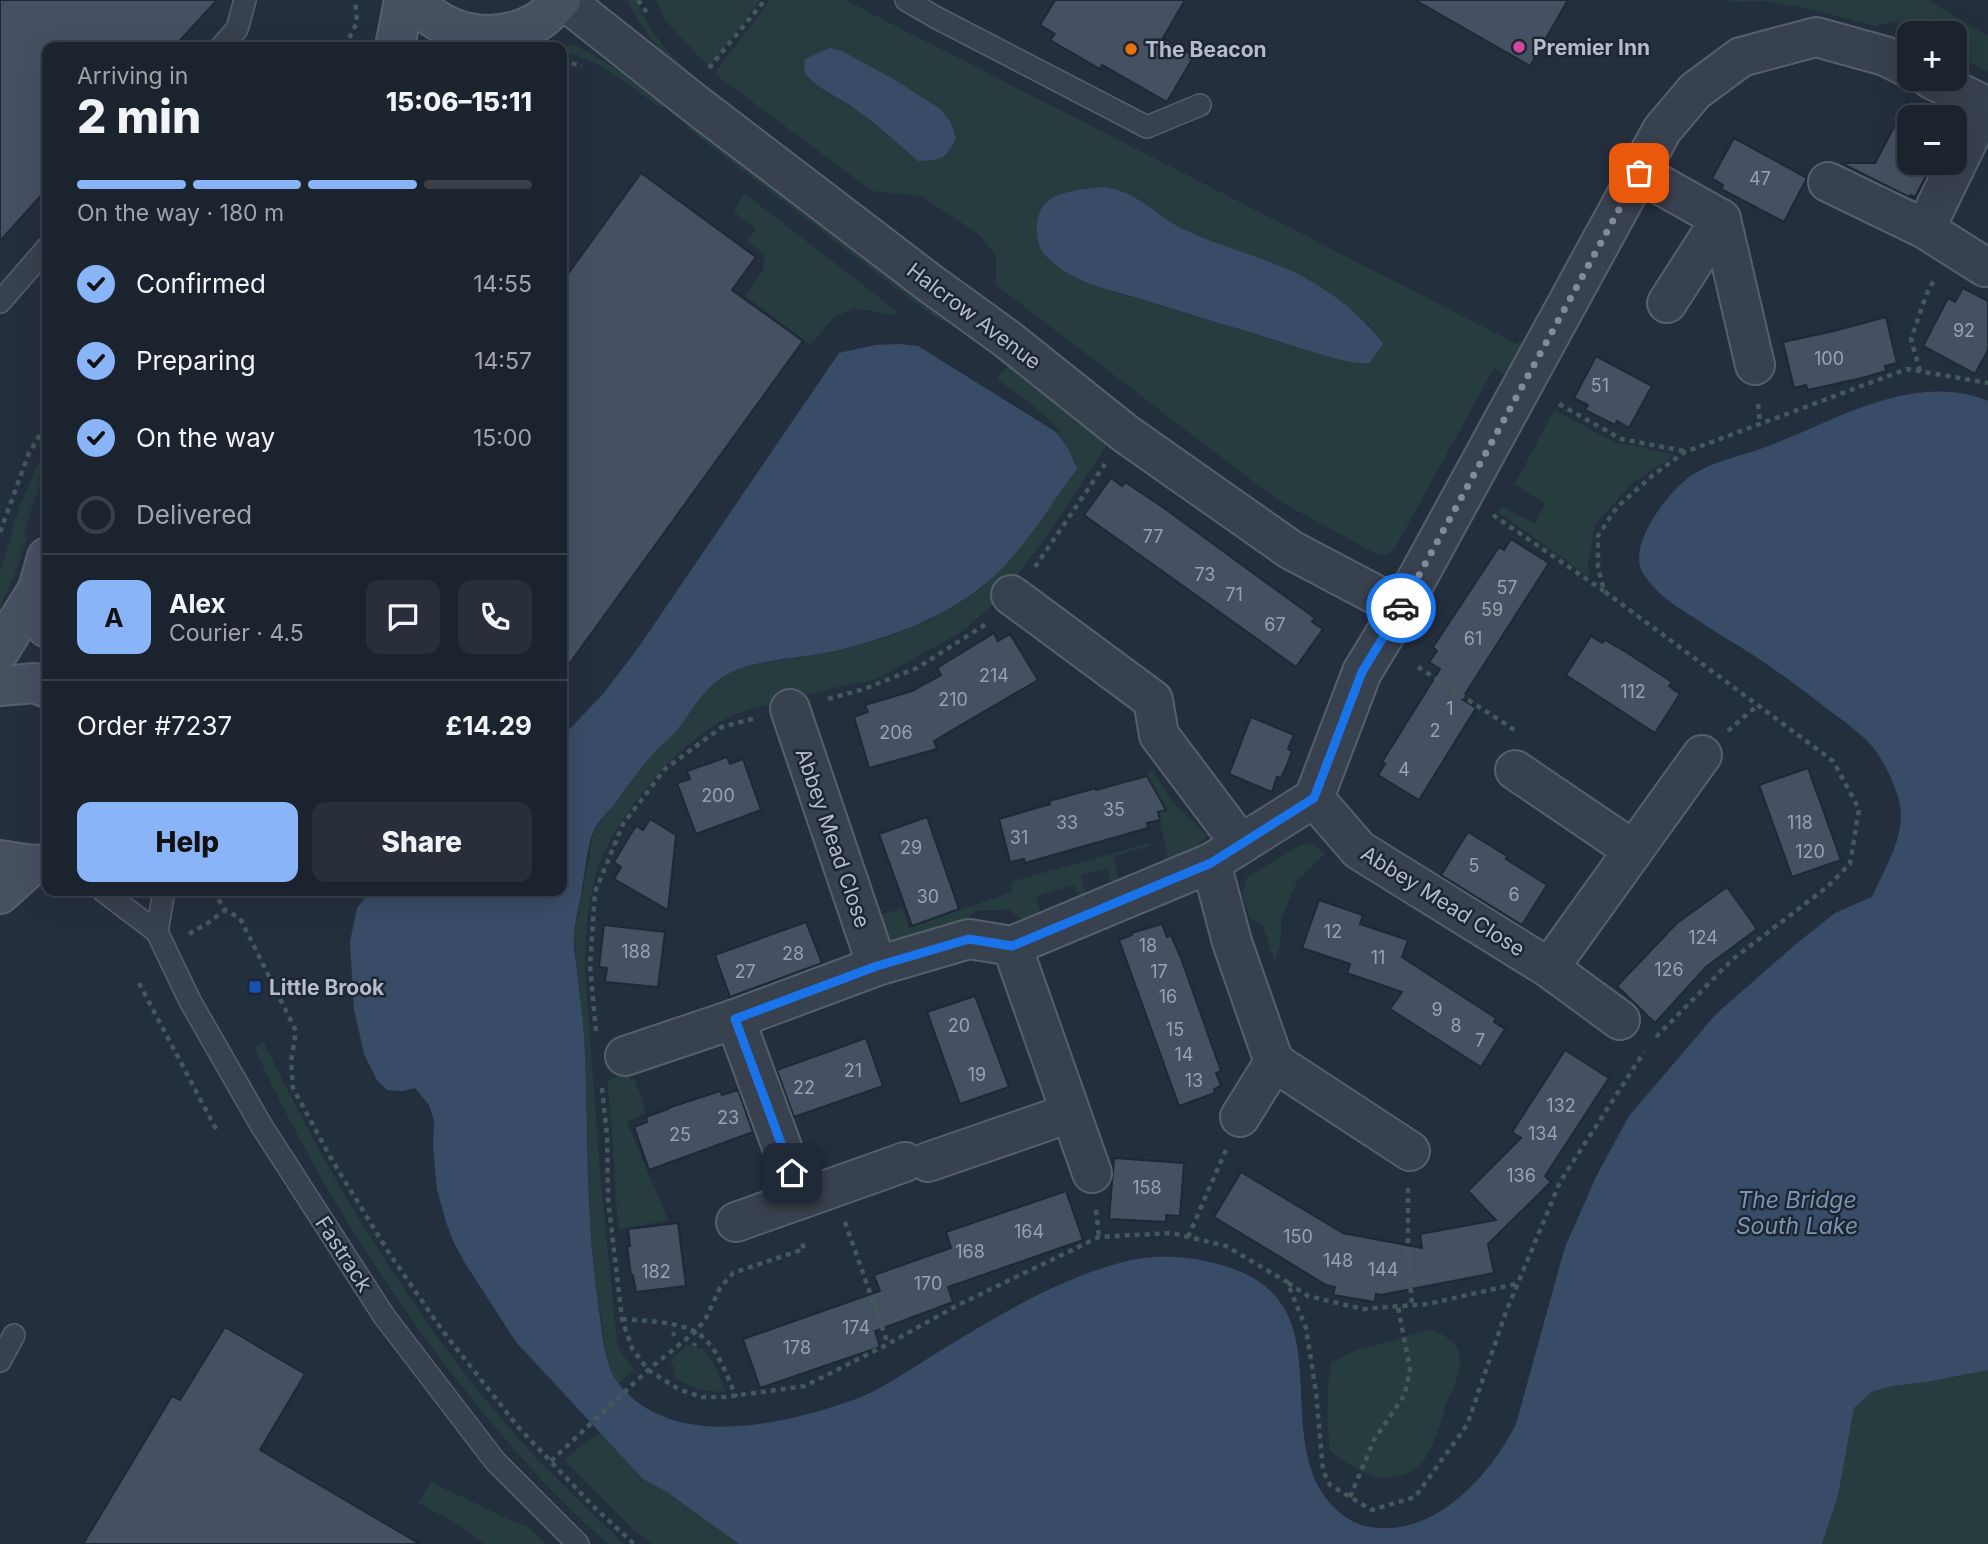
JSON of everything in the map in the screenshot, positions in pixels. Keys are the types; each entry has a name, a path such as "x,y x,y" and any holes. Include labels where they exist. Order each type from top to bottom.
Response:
{"street":[{"path":"396,42 404,0"},
{"path":"415,0 424,11 449,28 494,41 538,21 562,0"},
{"name":"Halcrow Avenue","path":"562,0 931,284 1007,339 1126,434 1291,551 1401,608"},
{"path":"625,1056 735,1019 877,966 969,939 1012,946 1226,854 1314,798 1362,672 1401,608 1662,130 1695,91 1741,57 1816,37 1885,56 1897,62"},
{"path":"1938,238 1971,134 1987,106 1956,91"},
{"path":"1639,173 1721,219 1755,365"},
{"path":"1828,182 1938,238 1984,267"},
{"path":"1667,303 1721,219"},
{"path":"0,650 42,573"},
{"path":"1011,595 1153,700 1159,735 1226,854 1232,942 1274,1062 1410,1151"},
{"path":"0,686 35,683 42,686"},
{"name":"Abbey Mead Close","path":"790,709 877,966"},
{"name":"Abbey Mead Close","path":"1549,968 1702,755"},
{"path":"1515,770 1633,850"},
{"name":"Abbey Mead Close","path":"1314,798 1359,850 1549,968 1620,1020"},
{"path":"0,894 34,864"},
{"path":"1012,946 1092,1173"},
{"path":"735,1019 808,1197"},
{"path":"1240,1117 1274,1062"},
{"path":"736,1222 1070,1113"}],"lane":[{"path":"225,42 237,29 245,0"},
{"path":"906,0 1147,127 1200,105"},
{"path":"0,302 42,254"},
{"name":"Fastrack","path":"110,896 157,932 190,1001 261,1125 384,1316 495,1461 578,1544"},
{"path":"157,932 163,896"},
{"path":"0,1361 14,1335"}],"path":[{"path":"348,42 358,22 355,0"},
{"path":"638,0 655,22"},
{"path":"704,74 765,0"},
{"path":"1920,371 1911,339 1927,293 1938,238"},
{"path":"1559,404 1621,439 1685,452"},
{"path":"0,532 29,453 42,431"},
{"path":"1489,513 1604,591"},
{"path":"1418,667 1528,739 1516,761 1515,770"},
{"path":"216,896 225,910 240,918 296,1031 291,1061 293,1088 332,1160 389,1253 442,1330 519,1428 593,1506 634,1544"},
{"path":"196,930 225,910"},
{"path":"139,983 218,1132"},
{"path":"1188,1237 1240,1117"},
{"path":"1410,1151 1413,1169 1407,1192 1412,1306"},
{"path":"551,1461 648,1370 695,1332 705,1320 720,1288 733,1273 804,1249 808,1197"},
{"path":"808,1197 888,1344"},
{"path":"1287,1282 1308,1296 1363,1309 1428,1304 1517,1284"},
{"path":"1350,1496 1374,1440 1405,1394 1410,1369 1398,1307"},
{"path":"622,1319 653,1321 695,1332 706,1340 722,1365 736,1397"}],"green space":[{"path":"627,0 636,0 658,40 690,73 686,76 660,50"},
{"path":"656,0 760,0 708,66 665,20"},
{"path":"770,0 845,0 1517,344 1519,341 1527,346 1515,381 1494,368 1395,548 1385,554 1373,552 1267,492 996,285 996,256 979,234 921,196 872,191 715,73","holes":["822,90 940,109 918,161 856,109","1100,187 1112,188 1134,197 1185,230 1212,242 1305,278 1370,325 1297,348 1113,292 1070,274 1061,193"]},
{"path":"1727,0 1928,0 1963,21 1895,21 1875,26 1815,10 1765,1"},
{"path":"1967,23 1988,36 1988,72 1967,61"},
{"path":"567,45 588,52 666,103 662,109 602,67 567,53"},
{"path":"688,122 961,327 938,319 922,308 686,127"},
{"path":"744,193 898,312 895,315 853,308 835,317 810,345 745,296 763,271 765,255 747,240 756,229 734,212"},
{"path":"1013,360 1110,440 1042,543 995,603 963,631 881,677 862,684 861,681 753,708 716,724 695,739 655,778 621,822 599,866 588,918 585,972 601,1183 617,1342 634,1370 618,1384 608,1365 595,1279 590,1220 585,1044 574,936 594,831 654,752 677,730 707,689 727,674 747,666 834,652 885,638 927,621 959,603 981,588 1010,560 1050,506 1068,448 1056,432 1061,431 1034,406 997,379"},
{"path":"1554,410 1612,441 1675,455 1632,483 1595,525 1588,565 1589,577 1498,512 1502,506 1535,524 1545,504 1515,484"},
{"path":"42,457 42,480 24,534 28,536 0,607 0,572 19,508"},
{"path":"1152,770 1174,804 1207,835 1192,853 1169,863 1147,773"},
{"path":"1149,843 1150,846 1113,856 1120,884 1112,886 1107,869 1081,875 1088,903 1080,905 1074,885 1036,896 1043,927 1035,928 1009,910 975,911 951,936 897,954 874,917 902,908 909,928 1012,892 1011,882"},
{"path":"1313,844 1325,853 1297,881 1282,918 1280,946 1275,962 1262,924 1250,919 1242,894 1247,877 1301,845"},
{"path":"264,1043 348,1200 378,1250 445,1347 519,1439 557,1480 624,1544 608,1544 547,1486 496,1428 417,1327 345,1219 313,1163 254,1047"},
{"path":"627,1071 631,1080 635,1079 646,1113 627,1122 668,1220 619,1230 607,1082"},
{"path":"1432,1329 1455,1345 1460,1362 1427,1456 1413,1470 1389,1478 1364,1472 1341,1459 1330,1450 1328,1385 1331,1363 1354,1351"},
{"path":"687,1345 703,1349 716,1368 726,1392 698,1388 673,1376 675,1369 670,1361"},
{"path":"1988,1370 1988,1544 1822,1544 1838,1496 1854,1408 1872,1392 1892,1386"},
{"path":"601,1432 643,1479 667,1492 739,1544 652,1544 633,1529 565,1460"},
{"path":"431,1482 527,1526 546,1544 484,1544 456,1523 418,1503"}],"water":[{"path":"830,48 842,51 895,80 940,109 950,121 956,138 946,155 918,161 866,117 810,79 804,72 805,59"},
{"path":"1100,187 1112,188 1134,197 1185,230 1212,242 1296,273 1355,312 1383,344 1369,363 1348,361 1112,291 1070,275 1041,249 1037,234 1038,218 1047,202 1054,197"},
{"name":"The Bridge South Lake","path":"875,345 918,346 1056,432 1068,448 1077,469 1031,534 997,574 956,604 888,636 825,653 764,662 724,676 704,694 674,733 647,761 594,830 586,859 574,944 584,1044 589,1210 594,1272 606,1355 620,1385 647,1408 670,1419 696,1425 723,1427 779,1421 829,1408 872,1392 1004,1313 1076,1278 1127,1261 1162,1257 1186,1258 1221,1265 1257,1280 1280,1302 1293,1328 1299,1358 1307,1455 1318,1486 1336,1510 1361,1525 1386,1528 1410,1525 1433,1516 1454,1502 1490,1465 1516,1424 1565,1247 1597,1175 1629,1116 1716,1014 1835,913 1872,897 1889,861 1901,823 1901,810 1893,784 1871,745 1788,679 1661,594 1648,581 1639,562 1645,534 1672,493 1692,475 1709,466 1766,447 1879,402 1915,393 1952,392 1988,401 1988,1370 1892,1386 1872,1392 1854,1408 1838,1496 1822,1544 739,1544 667,1492 643,1479 516,1342 465,1263 446,1222 437,1189 433,1147 434,1121 429,1105 415,1088 403,1091 387,1090 377,1080 364,1054 354,1009 350,942 357,908 367,896 567,896 567,732 603,694 636,651 839,353"}],"building":[{"path":"0,0 217,0 179,42 42,42 42,195 0,241"},
{"name":"The Beacon","path":"1055,0 1185,0 1163,38 1194,56 1167,102 1102,65 1100,69 1050,40 1055,34 1040,25"},
{"name":"Premier Inn","path":"1415,0 1568,0 1530,66"},
{"path":"1897,122 1897,175 1927,175 1915,197 1909,197 1841,163 1875,163"},
{"path":"1734,138 1807,178 1784,222 1721,189 1723,185 1712,178"},
{"path":"641,173 756,257 732,290 803,341 567,667 567,275"},
{"path":"1963,288 1988,301 1988,350 1975,374 1923,346 1948,298 1955,302"},
{"path":"1886,317 1897,363 1885,366 1886,371 1862,378 1808,390 1806,385 1794,388 1783,342"},
{"path":"1596,356 1652,386 1629,428 1617,421 1615,425 1585,410 1588,405 1574,398"},
{"path":"1111,478 1122,486 1125,482 1164,508 1315,618 1312,622 1323,629 1296,667 1084,515"},
{"path":"1511,539 1549,563 1462,699 1476,708 1419,800 1378,775 1385,764 1382,762 1440,669 1429,662 1437,651 1433,647 1499,547 1504,550"},
{"path":"994,633 998,641 1010,634 1038,680 934,741 937,749 869,768 854,717 868,712 865,705 912,691 941,675 937,668"},
{"path":"1591,636 1602,643 1605,640 1626,652 1672,682 1669,686 1680,694 1655,733 1566,675"},
{"path":"1251,717 1294,735 1288,749 1292,751 1287,765 1281,778 1277,777 1272,792 1229,774"},
{"path":"727,757 730,764 743,759 761,810 696,834 677,783 690,779 687,771"},
{"path":"1808,768 1841,860 1792,877 1759,785"},
{"path":"1147,776 1166,810 1158,812 1160,820 1147,823 1148,828 1025,863 1024,859 1010,862 999,819 1050,804 1049,801"},
{"path":"927,817 959,909 912,926 879,834"},
{"path":"650,819 676,835 668,910 614,879 621,867 614,862 627,840 636,826 643,830"},
{"path":"1468,832 1547,885 1522,925 1441,875"},
{"path":"1727,887 1757,929 1706,967 1655,1023 1617,986 1677,923"},
{"path":"1319,900 1363,915 1360,924 1408,940 1402,957 1496,1018 1494,1022 1505,1029 1481,1067 1390,1009 1402,992 1347,973 1350,964 1302,948"},
{"path":"806,922 822,963 730,997 715,955"},
{"path":"1162,924 1167,937 1171,935 1181,958 1221,1071 1216,1073 1221,1086 1214,1089 1215,1093 1179,1106 1119,940 1132,935 1131,933"},
{"path":"604,925 665,932 658,987 605,982 607,968 599,967"},
{"path":"975,996 1009,1087 960,1104 927,1012"},
{"path":"866,1038 883,1086 794,1117 777,1070"},
{"path":"1565,1050 1609,1078 1545,1176 1551,1182 1488,1244 1494,1273 1376,1294 1375,1302 1333,1295 1335,1287 1326,1285 1214,1217 1241,1172 1343,1233 1422,1248 1420,1234 1496,1220 1468,1191 1521,1138 1512,1132"},
{"path":"738,1090 753,1132 649,1170 634,1127 647,1122 646,1117 668,1108 720,1091 722,1095"},
{"path":"1114,1158 1184,1163 1180,1216 1166,1215 1166,1222 1109,1219"},
{"path":"1066,1191 1083,1240 948,1287 953,1302 875,1331 880,1347 760,1388 743,1339 880,1291 874,1275 951,1248 946,1232"},
{"path":"678,1223 686,1286 636,1292 627,1246 630,1246 628,1229"},
{"path":"225,1327 305,1374 260,1450 420,1544 83,1544 172,1396 180,1400"}],"way so far":[{"path":"1401,608 1639,173"}],"place":[{"name":"Premier Inn","path":"1519,47"},
{"name":"The Beacon","path":"1131,49"},
{"name":"Little Brook","path":"255,987"}],"route":[{"path":"792,1173 735,1019 877,966 969,939 1012,946 1211,863 1314,798 1362,672 1401,608"}]}
